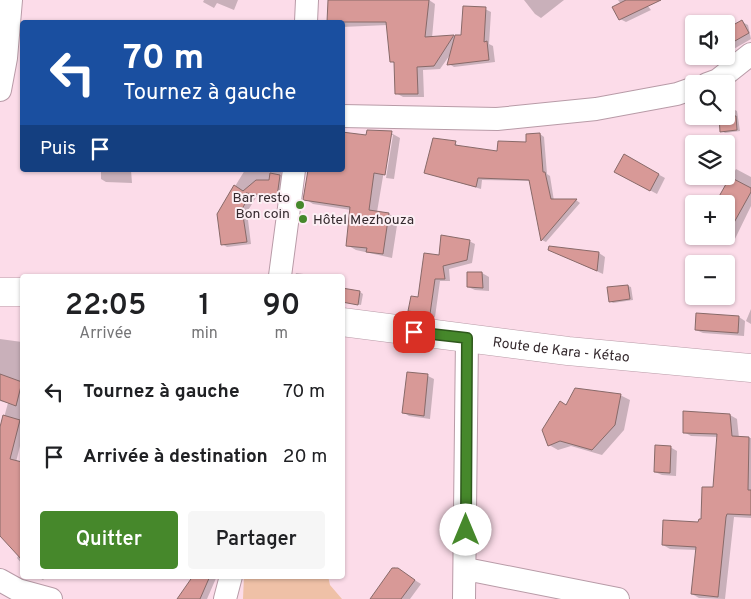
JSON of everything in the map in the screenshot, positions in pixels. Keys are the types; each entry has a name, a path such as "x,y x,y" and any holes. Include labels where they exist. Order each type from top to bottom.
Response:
{"main road":[{"path":"0,292 20,292"},
{"name":"Route de Kara - Kétao","path":"345,322 577,352 751,368"}],"street":[{"path":"0,90 6,58 11,0"},
{"path":"306,20 307,0"},
{"path":"724,75 751,54"},
{"path":"345,116 497,119 596,110 685,91"},
{"path":"280,274 294,172"},
{"path":"464,599 466,569 467,338"},
{"path":"466,569 618,599"},
{"path":"225,599 230,579"},
{"path":"0,580 18,590 51,599"}],"shaded area":[{"path":"244,579 329,579 330,585 342,599 243,599"}],"building":[{"path":"328,0 429,0 425,37 454,35 434,66 417,67 418,94 395,94 394,62 390,62 386,22 327,20"},
{"path":"626,0 661,0 619,20 612,7"},
{"path":"463,6 486,7 484,42 487,41 489,60 447,65 455,35 461,35"},
{"path":"742,20 749,33 735,41 735,24"},
{"path":"736,116 737,130 720,132 720,125 735,125"},
{"path":"367,130 392,131 385,175 374,173 369,210 389,213 383,254 366,252 367,248 346,246 350,207 303,200 308,172 345,172 345,132 366,135"},
{"path":"540,133 543,172 545,172 551,199 577,199 541,241 529,180 478,178 476,187 424,173 433,138 456,141 455,145 497,151 498,141 526,142 526,134"},
{"path":"624,154 659,174 650,191 614,172"},
{"path":"270,173 280,175 277,197 246,193 250,195 242,209 247,242 221,245 217,214 234,185 243,191 256,180 269,180"},
{"path":"735,180 751,188 751,192 735,221 735,195 720,195 725,185 735,185"},
{"path":"441,235 470,240 467,260 443,266 445,279 435,279 430,314 408,311 411,296 418,297 424,253 439,255"},
{"path":"549,246 599,252 597,271 548,250"},
{"path":"467,272 482,272 483,288 467,287"},
{"path":"628,285 630,299 609,302 607,287"},
{"path":"345,288 360,291 358,305 345,303"},
{"path":"696,313 739,316 738,333 695,330"},
{"path":"407,372 428,374 424,416 402,413"},
{"path":"0,374 20,381 16,406 0,400"},
{"path":"575,388 621,394 615,425 592,450 560,441 548,446 542,430 560,401 566,405"},
{"path":"683,411 730,414 732,436 749,437 748,490 751,490 751,515 727,514 718,597 691,594 696,547 662,545 663,520 698,522 701,519 702,487 713,487 717,434 683,433"},
{"path":"3,415 20,420 10,459 20,462 20,558 0,536 0,427"},
{"path":"655,445 671,446 670,473 654,472"},
{"path":"392,568 398,568 415,580 401,599 370,599"},
{"path":"191,579 209,579 200,599 177,599"}],"place":[{"name":"Bar resto Bon coin","path":"300,205"},
{"name":"Hôtel Mezhouza","path":"303,219"}],"route":[{"path":"414,332 467,338 466,530"}]}
